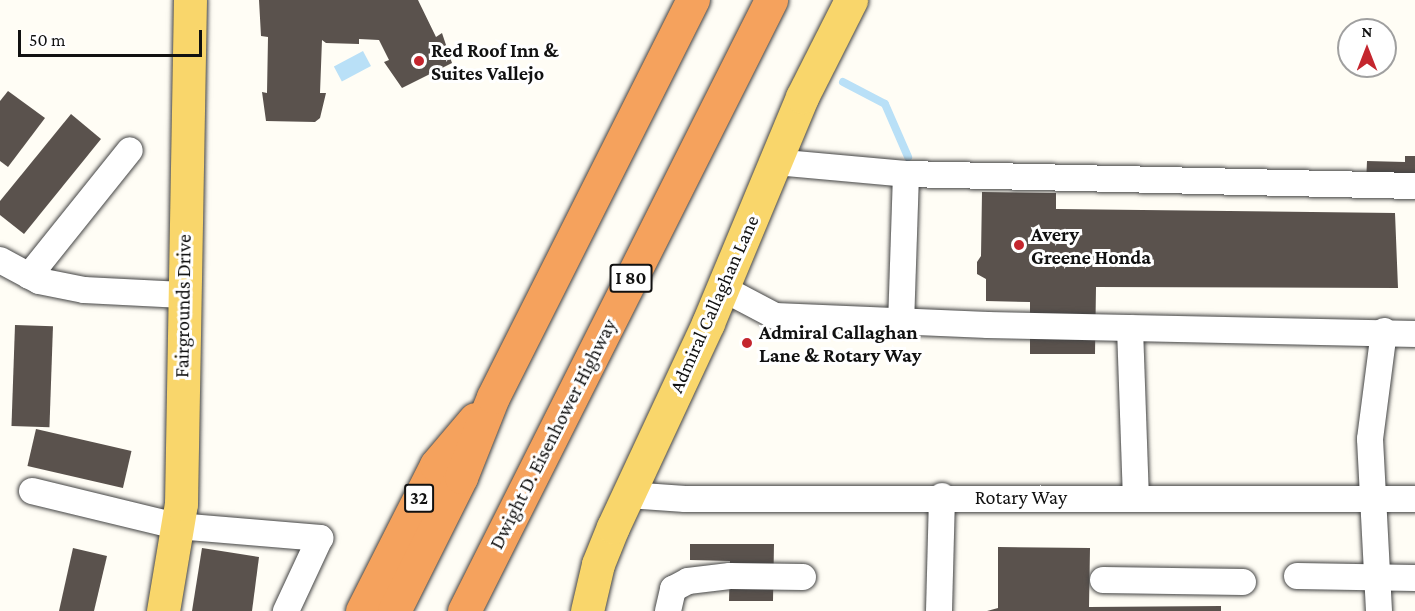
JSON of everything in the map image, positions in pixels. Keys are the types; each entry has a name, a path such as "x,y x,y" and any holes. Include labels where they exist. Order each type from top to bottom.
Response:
{"highway":[{"path":"394,611 461,477 493,397 693,0"},
{"name":"Dwight D. Eisenhower Highway","path":"464,611 771,0"},
{"name":"32","path":"362,611 436,465 493,397"},
{"path":"481,611 491,557"}],"main road":[{"name":"Fairgrounds Drive","path":"163,611 181,504 190,0"},
{"name":"Admiral Callaghan Lane","path":"586,611 598,564 722,288 802,97 850,0"}],"street":[{"path":"29,276 130,150"},
{"path":"775,162 906,174 1415,186"},
{"path":"901,321 906,174"},
{"path":"0,260 29,276 84,290 183,295"},
{"path":"722,288 775,316 1130,328 1384,331 1415,334"},
{"path":"1130,328 1136,497"},
{"path":"1379,611 1370,439 1384,331"},
{"path":"32,491 177,526 320,538 286,611"},
{"name":"Rotary Way","path":"628,495 685,499 942,496 1415,499"},
{"path":"939,611 942,496"},
{"path":"1297,576 1415,578"},
{"path":"668,611 673,588 688,581 803,577"},
{"path":"1103,580 1243,582"}],"water":[{"path":"363,51 371,66 342,82 334,66"}],"building":[{"name":"Red Roof Inn & Suites Vallejo","path":"259,0 418,0 436,37 442,33 452,63 402,88 384,62 389,60 379,40 359,39 359,44 326,43 322,40 320,93 326,93 320,118 315,122 266,121 262,92 267,93 268,37 261,36"},
{"path":"8,91 45,118 8,167 0,161 0,101"},
{"path":"71,114 101,139 24,234 0,215 0,201"},
{"path":"1405,156 1415,156 1415,185 1366,184 1367,161 1405,162"},
{"path":"982,192 1056,193 1056,209 1395,213 1398,288 1096,287 1095,354 1030,354 1030,302 986,301 986,279 977,274 977,262 981,256"},
{"path":"15,325 53,326 49,427 11,426"},
{"path":"36,429 131,451 123,488 27,466"},
{"path":"690,544 774,544 773,601 729,601 730,561 690,560"},
{"path":"998,547 1090,548 1089,607 1221,606 1221,611 987,611 998,608"},
{"path":"73,548 107,556 94,611 59,611"},
{"path":"202,548 259,557 252,611 192,611"}],"waterway":[{"path":"843,82 885,104 908,157"}],"place":[{"name":"Red Roof Inn & Suites Vallejo","path":"419,61"},
{"name":"Avery Greene Honda","path":"1019,245"},
{"name":"Admiral Callaghan Lane & Rotary Way","path":"747,343"}]}
